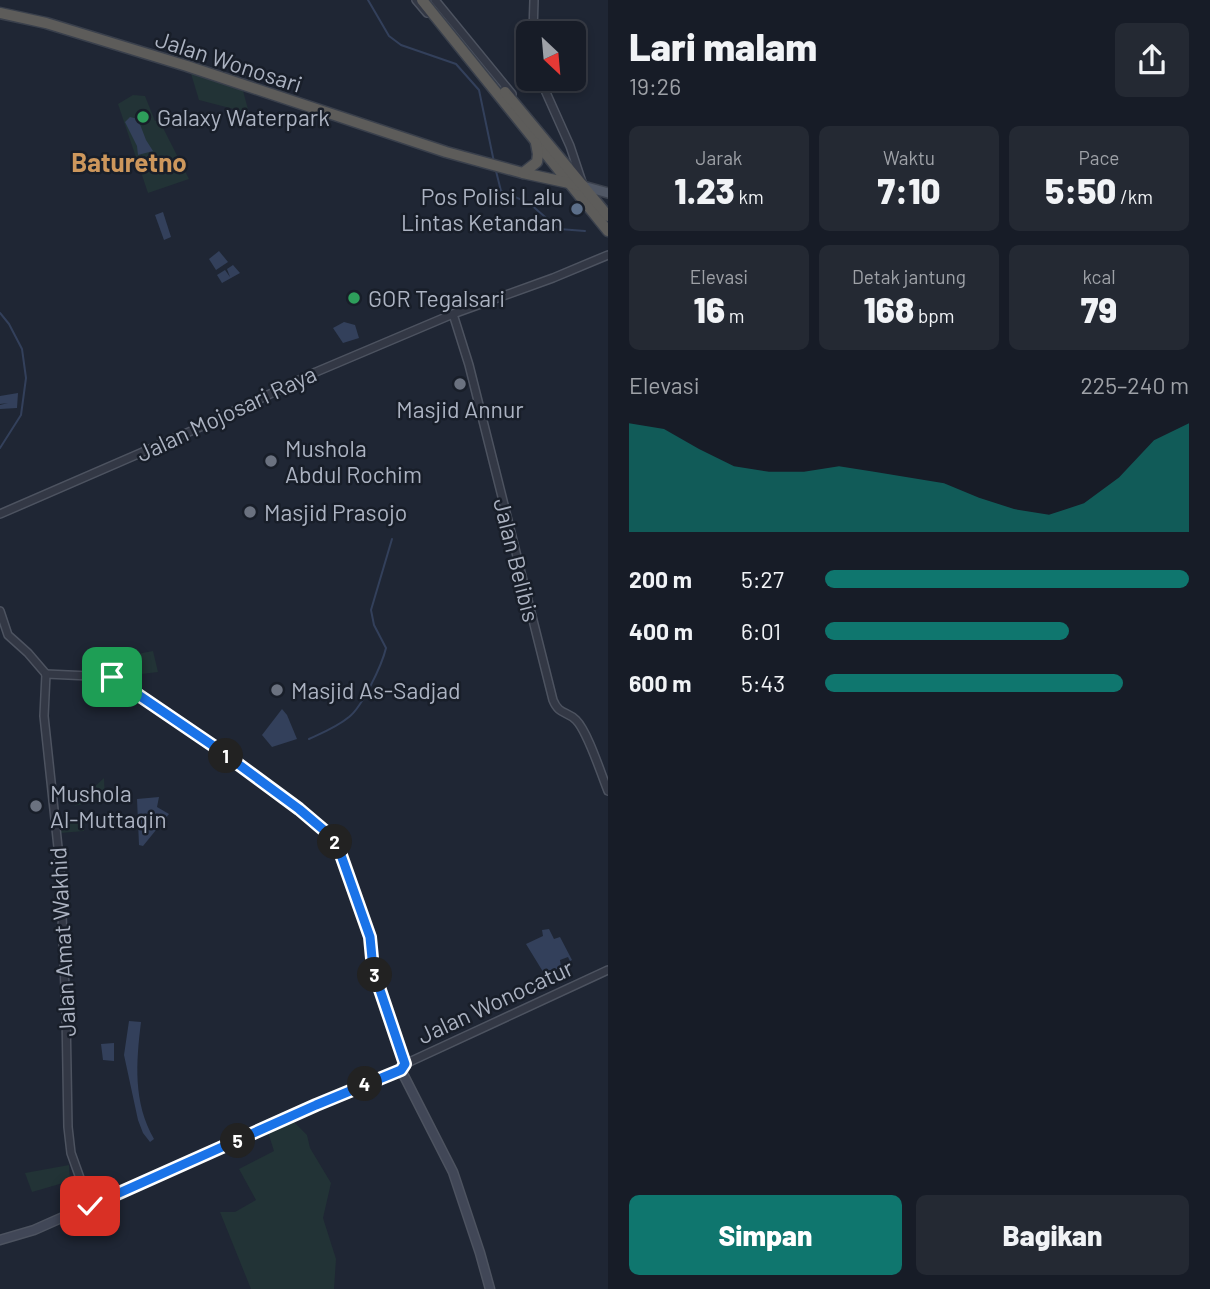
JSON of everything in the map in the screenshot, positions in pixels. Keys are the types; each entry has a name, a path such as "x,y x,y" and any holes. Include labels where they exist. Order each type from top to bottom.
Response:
{"highway":[{"path":"422,0 608,216"},
{"path":"429,0 608,231"},
{"name":"Jalan Wonosari","path":"0,13 46,23 187,66 486,164 583,186"},
{"path":"523,173 538,159 535,139"}],"main road":[{"name":"Jalan Wonosari","path":"583,186 608,193"},
{"path":"0,1240 34,1230 90,1206 403,1067 453,1172 489,1289"}],"street":[{"path":"416,0 514,120 524,120 523,109 435,0"},
{"path":"533,21 534,0"},
{"path":"545,91 570,146 583,186"},
{"name":"Jalan Mojosari Raya","path":"0,514 205,425 307,376 453,314 608,255"},
{"name":"Jalan Belibis","path":"453,314 469,365 552,699 560,712 575,719 582,729 608,791"},
{"path":"0,611 8,635 46,674 112,677 215,747 332,837 370,937 373,969 403,1067"},
{"name":"Jalan Amat Wakhid","path":"46,674 44,716 56,818 62,909 68,1127 71,1153 90,1206"},
{"name":"Jalan Wonocatur","path":"403,1067 608,970"}],"shaded area":[{"path":"189,67 242,87 249,113 199,100"},
{"name":"Galaxy Waterpark","path":"133,95 145,96 155,121 159,120 189,179 148,193 118,104"},
{"path":"153,651 158,672 125,676 125,668 132,655"},
{"path":"104,778 105,802 100,800 74,806"},
{"path":"85,820 84,831 60,833 60,822"},
{"path":"293,1121 307,1135 310,1148 331,1183 323,1218 336,1259 334,1289 251,1289 220,1212 235,1212 256,1200 239,1169 274,1151 268,1132"},
{"path":"69,1165 70,1181 32,1192 25,1173"}],"water":[{"path":"130,117 138,119 153,151 138,155 137,146 125,122"},
{"path":"163,212 171,237 164,240 155,215"},
{"path":"219,251 228,262 216,270 209,259"},
{"path":"233,265 240,273 222,283 217,275 225,270 230,277 227,269"},
{"path":"344,322 355,325 359,338 343,343 333,328"},
{"path":"18,393 17,408 0,409 0,405 8,403 0,404 0,396"},
{"path":"282,709 297,739 272,747 262,735"},
{"path":"159,797 157,807 169,814 143,846 139,845 137,799"},
{"path":"549,929 554,939 560,937 572,960 568,957 560,960 561,967 545,975 526,944 543,936 542,930"},
{"path":"129,1021 141,1022 138,1052 139,1097 154,1139 150,1142 138,1120 124,1055"},
{"path":"114,1043 114,1061 103,1060 101,1044"}],"waterway":[{"path":"368,0 389,36 401,45 456,64 479,90 494,162"},
{"path":"496,171 501,191 529,203 559,229 585,231"},
{"path":"0,313 22,349 26,378 21,415 0,448"},
{"path":"309,739 340,724 354,712 380,665 386,648 374,625 371,610 392,539"}],"place":[{"name":"Galaxy Waterpark","path":"143,117"},
{"name":"Pos Polisi Lalu Lintas Ketandan","path":"577,209"},
{"name":"GOR Tegalsari","path":"354,298"},
{"name":"Masjid Annur","path":"460,384"},
{"name":"Mushola Abdul Rochim","path":"271,461"},
{"name":"Masjid Prasojo","path":"250,512"},
{"name":"Masjid As-Sadjad","path":"277,690"},
{"name":"Mushola Al-Muttaqin","path":"36,806"}],"district":[{"name":"Baturetno","path":"129,161"}],"route":[{"path":"90,1206 401,1070 405,1064 373,969 370,937 332,837 215,747 112,677"}]}
